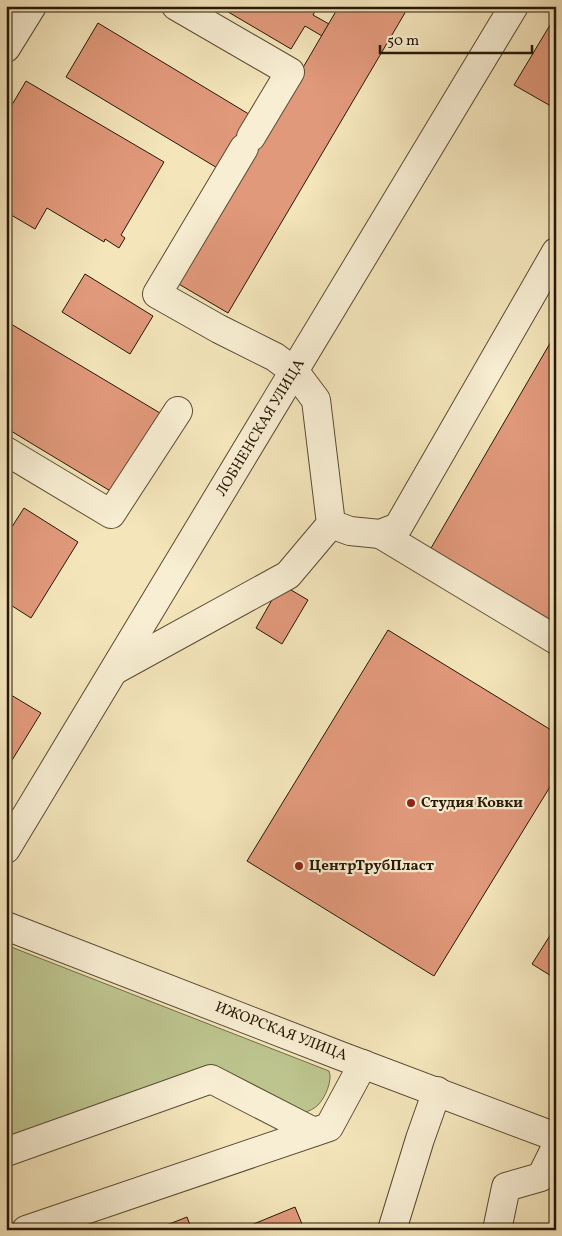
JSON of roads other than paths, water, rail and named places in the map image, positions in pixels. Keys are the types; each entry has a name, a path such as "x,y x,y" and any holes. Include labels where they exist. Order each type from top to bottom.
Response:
{"street":[{"path":"6,48 32,6"},
{"path":"113,671 288,575 331,524 316,400 295,372 275,357 218,329 157,294 290,72 176,6"},
{"name":"ЛОБНЕНСКАЯ УЛИЦА","path":"6,849 514,6"},
{"path":"380,534 398,527 556,252"},
{"path":"6,451 111,514 178,411"},
{"path":"331,524 350,530 380,534 556,640"},
{"name":"ИЖОРСКАЯ УЛИЦА","path":"6,926 556,1137"},
{"path":"26,1230 329,1127 363,1064"},
{"path":"6,1152 211,1079 314,1132"},
{"path":"392,1230 437,1091"},
{"path":"497,1230 506,1187 541,1177 556,1147"}],"place":[{"name":"Студия Ковки","path":"411,803"},
{"name":"ЦентрТрубПласт","path":"299,866"}]}
